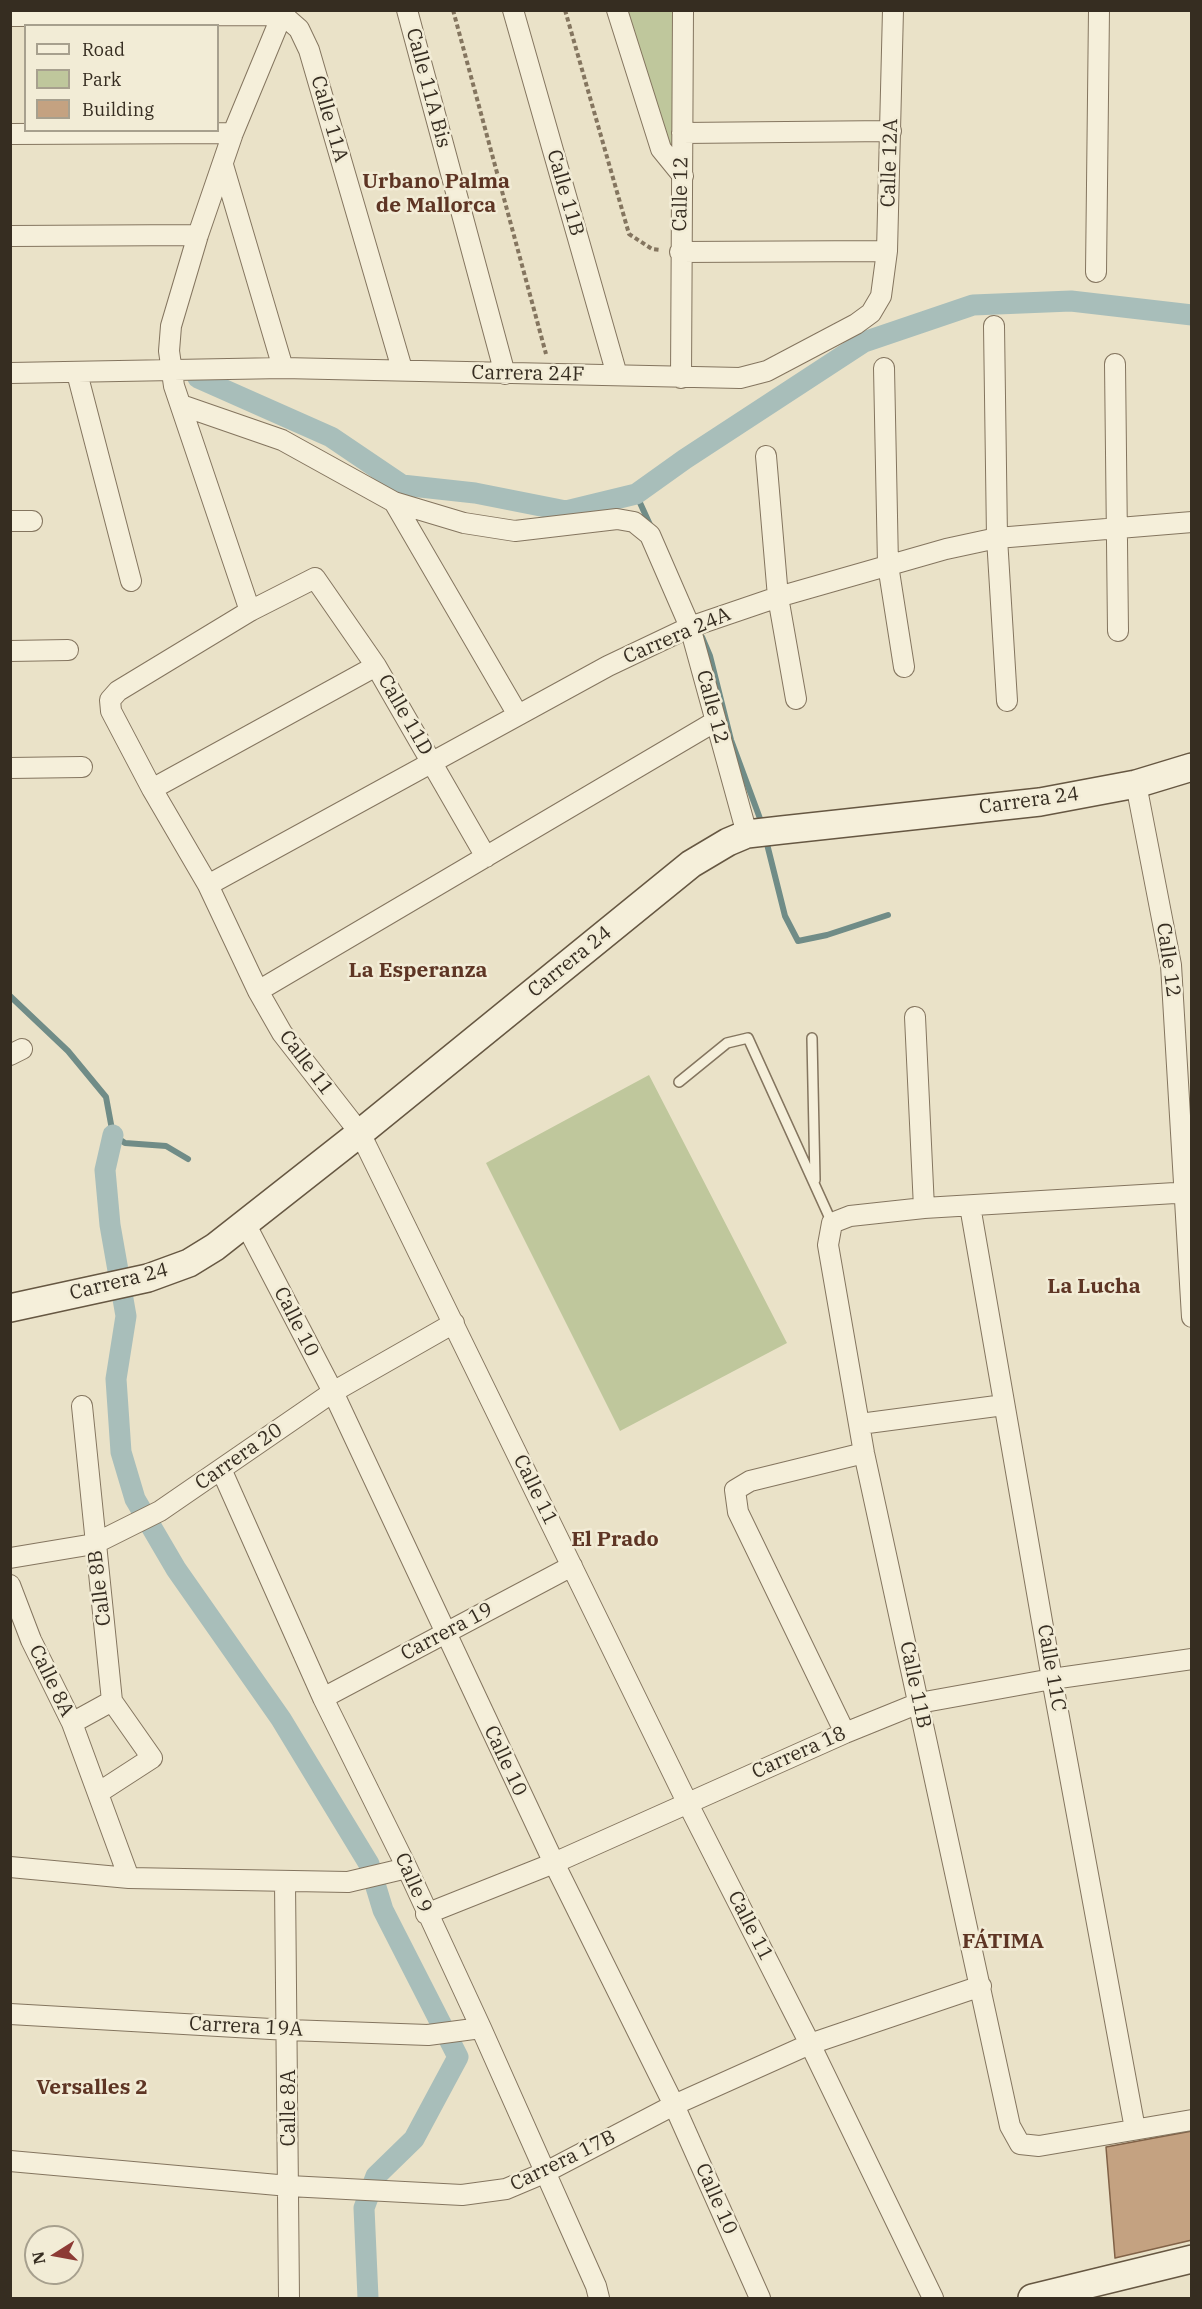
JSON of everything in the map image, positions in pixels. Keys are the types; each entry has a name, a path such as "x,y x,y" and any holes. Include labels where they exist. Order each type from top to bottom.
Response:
{"street":[{"name":"Calle 11A Bis","path":"407,10 505,374"},
{"name":"Calle 11B","path":"513,10 616,375"},
{"path":"617,10 661,149 683,176"},
{"name":"Calle 12","path":"681,378 683,10"},
{"name":"Calle 12A","path":"871,313 881,296 887,251 893,10"},
{"path":"1096,272 1099,10"},
{"path":"10,16 283,13 233,133 198,235 171,326 170,370 250,611"},
{"name":"Calle 11A","path":"283,13 299,28 309,50 402,369"},
{"path":"682,133 891,131"},
{"path":"10,134 233,133"},
{"path":"223,165 283,368"},
{"path":"10,236 198,235"},
{"path":"680,252 887,251"},
{"name":"Carrera 24F","path":"10,373 283,368 740,378 767,371 871,313"},
{"path":"994,326 997,537 1007,701"},
{"path":"1115,364 1115,529 1118,631"},
{"path":"884,368 888,565 904,667"},
{"path":"77,373 131,581"},
{"path":"181,405 282,440 394,502 518,715"},
{"path":"766,456 778,597 796,699"},
{"name":"Calle 12","path":"394,502 464,523 515,531 617,519 634,522 650,535 690,627 717,721 762,832"},
{"path":"10,521 32,521"},
{"name":"Carrera 24A","path":"208,885 433,764 608,666 690,627 778,597 997,537 1191,522"},
{"name":"Calle 11D","path":"250,611 315,578 376,666 486,857"},
{"name":"Calle 11","path":"250,611 118,691 110,700 111,711 152,789 208,885 258,991 282,1033 360,1133 687,1802 810,2044 933,2298"},
{"path":"10,651 68,650"},
{"path":"152,789 376,666"},
{"path":"258,991 717,721"},
{"path":"10,768 82,767"},
{"name":"Carrera 24","path":"11,1306 148,1278 189,1263 246,1225 691,864 718,847 762,832 1040,802 1136,784 1191,767"},
{"name":"Calle 12","path":"1136,784 1171,965 1189,1193 1191,1317"},
{"path":"915,1017 924,1208"},
{"path":"832,1223 850,1216 924,1208 1189,1193"},
{"name":"Calle 11C","path":"970,1206 1052,1679 1136,2129"},
{"name":"Calle 11B","path":"832,1223 828,1245 864,1453 1010,2126 1020,2144 1039,2146 1136,2129"},
{"name":"Calle 10","path":"246,1225 333,1392 444,1633 674,2106 760,2298"},
{"name":"Carrera 20","path":"10,1558 94,1544 160,1511 333,1392 454,1323"},
{"path":"860,1424 1004,1405"},
{"name":"Calle 8B","path":"82,1406 94,1544 112,1701 152,1758 98,1793"},
{"path":"845,1733 738,1512 735,1490 750,1480 864,1453"},
{"name":"Calle 9","path":"221,1469 323,1698 407,1868 426,1914 481,2028 596,2286 599,2298"},
{"name":"Carrera 19","path":"323,1698 572,1566"},
{"name":"Calle 8A","path":"10,1585 31,1640 72,1723 129,1878"},
{"name":"Carrera 18","path":"426,1914 554,1863 687,1802 919,1703 1052,1679 1191,1659"},
{"path":"72,1723 112,1701"},
{"path":"10,1867 129,1878 285,1882 348,1882 377,1877 407,1868"},
{"name":"Calle 8A","path":"285,1882 289,2298"},
{"name":"Carrera 17B","path":"10,2161 289,2186 462,2195 506,2189 544,2173 674,2106 810,2044 981,1986"},
{"name":"Carrera 19A","path":"10,2014 288,2030 428,2035 481,2028"},
{"path":"1136,2129 1191,2120"},
{"path":"1032,2298 1099,2284 1191,2259"}],"lane":[{"path":"679,1082 727,1043 748,1038 832,1223"},
{"path":"812,1038 815,1185"}],"path":[{"path":"453,10 552,375"},
{"path":"565,10 629,234 652,249 680,252"}],"green space":[{"path":"617,11 683,11 683,176 661,149"},
{"path":"649,1075 787,1343 620,1431 486,1163"}],"building":[{"path":"1192,2131 1192,2240 1115,2258 1106,2147"}],"waterway":[{"path":"198,378 331,437 402,485 475,493 566,511 636,494 685,459 864,342 973,305 1071,301 1192,315"},
{"path":"636,494 651,527"},
{"path":"702,637 710,656 731,740 762,824"},
{"path":"766,840 785,916 798,941 827,935 888,915"},
{"path":"10,996 68,1051 106,1097 113,1135 125,1143 166,1146 188,1159"},
{"path":"113,1135 105,1170 110,1225 126,1316 116,1379 121,1452 135,1499 176,1569 281,1719 369,1864 383,1910 458,2057 414,2139 376,2176 364,2208 368,2298"}],"district":[{"name":"Urbano Palma de Mallorca","path":"436,194"},
{"name":"La Esperanza","path":"418,971"},
{"name":"La Lucha","path":"1094,1287"},
{"name":"El Prado","path":"615,1540"},
{"name":"FÁTIMA","path":"1003,1942"},
{"name":"Versalles 2","path":"92,2088"}]}
